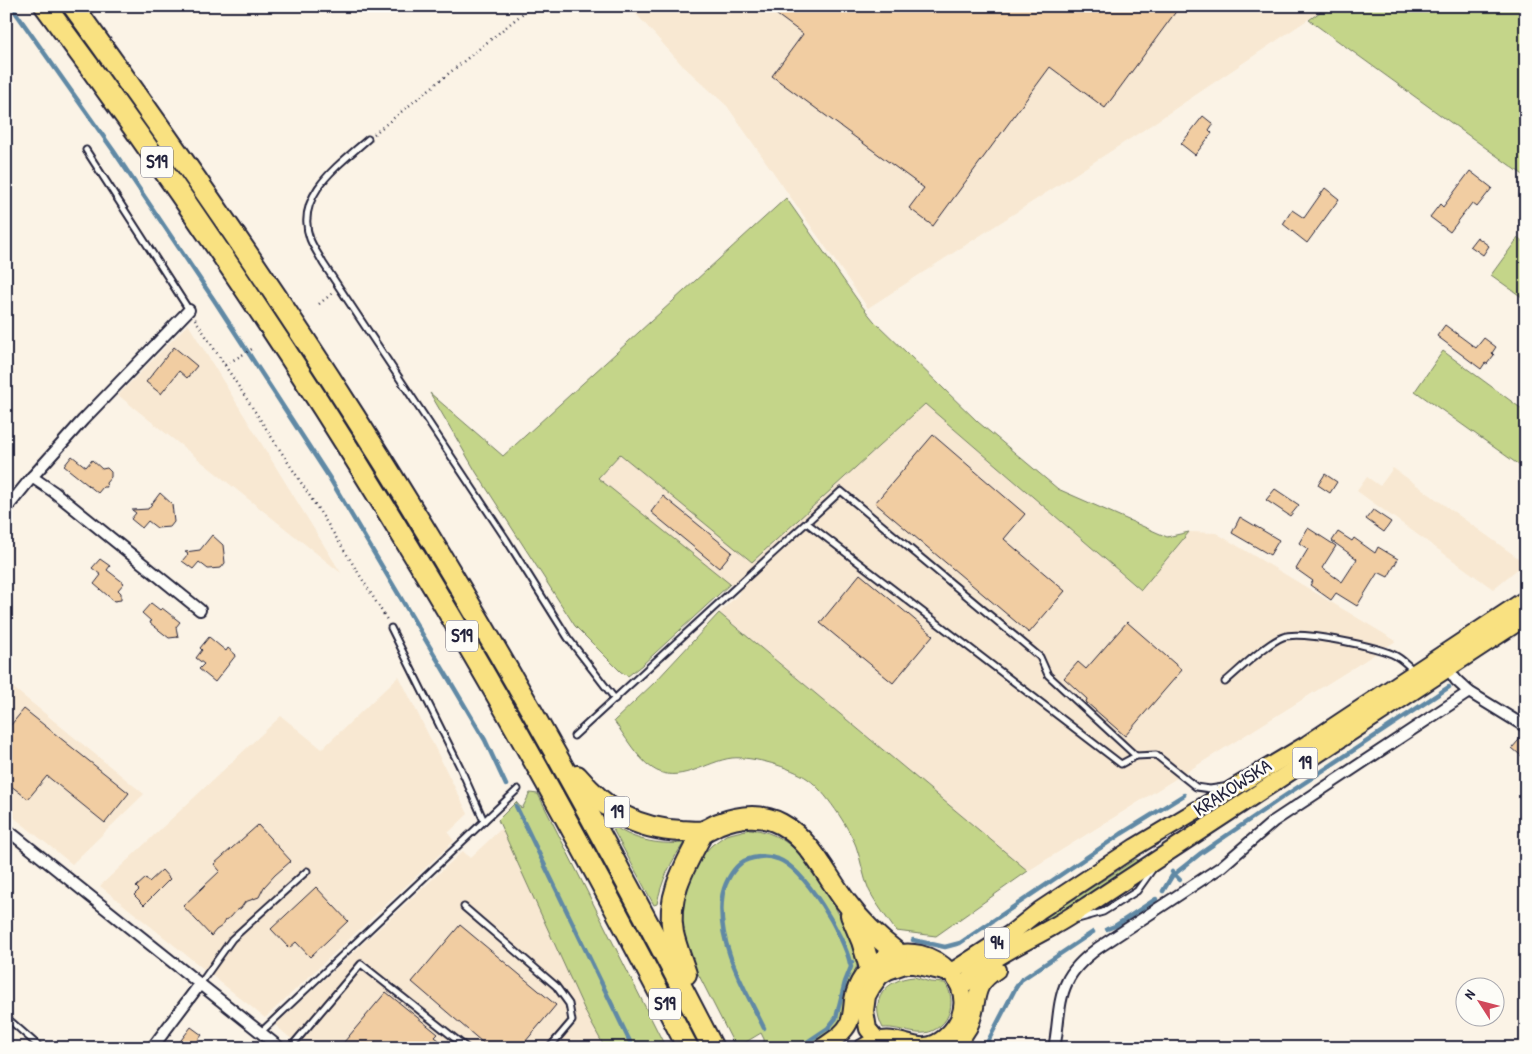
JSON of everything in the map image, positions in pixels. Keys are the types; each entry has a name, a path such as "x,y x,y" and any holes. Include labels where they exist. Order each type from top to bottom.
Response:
{"highway":[{"name":"S19","path":"45,6 141,139 255,306 403,536 547,782 688,1048"},
{"name":"S19","path":"73,6 161,127 356,418 487,633 554,748 646,917 714,1048"},
{"name":"19","path":"554,748 590,791 627,818 657,829 703,832 739,817 760,817 780,824 797,835 810,850 847,904 880,939 897,953"},
{"path":"701,1024 673,933 672,910 677,883 703,832"},
{"path":"847,904 862,941 872,975"}],"main road":[{"name":"KRAKOWSKA","path":"961,988 980,970 1024,941 1054,926 1163,856 1444,663 1526,599"},
{"name":"KRAKOWSKA","path":"944,966 964,964 1010,934 1040,910 1136,848 1246,782 1417,672 1444,663 1526,617"},
{"name":"19","path":"862,1048 868,1044 882,1044 895,1040 910,1045 926,1046 942,1039 956,1041 967,1030 972,1020 978,988 982,982 1029,949 1054,926"},
{"path":"882,1044 868,1029 866,1000 872,975 883,959 897,953 918,953 929,956 944,966 956,978 961,988 962,1009 956,1041"},
{"path":"821,1048 845,1029 852,1014 855,991 858,984 872,975 905,965 914,965 936,971 944,966"},
{"path":"837,1048 854,1035 866,1020"}],"street":[{"path":"6,509 83,420 189,310"},
{"path":"32,477 54,492 200,610"},
{"path":"1444,663 1456,680 1473,694 1526,727"},
{"path":"1054,1048 1062,999 1067,983 1074,971 1087,957 1221,866 1274,822 1473,694"},
{"path":"6,829 280,1048"},
{"path":"152,1048 200,984"}],"lane":[{"path":"368,139 327,176 316,191 308,210 307,224 310,239 340,288 501,531 568,638 615,699"},
{"path":"86,150 189,310"},
{"path":"574,736 841,491 1040,657 1048,675 1136,756"},
{"path":"807,523 1121,764 1136,756 1156,755 1183,778 1200,788 1214,789 1246,782"},
{"path":"391,628 460,767 484,821"},
{"path":"1225,682 1262,650 1283,636 1303,634 1380,650 1396,656 1417,672"},
{"path":"261,1032 518,789"},
{"path":"200,984 232,939 306,872"},
{"path":"464,907 556,986 569,1004 572,1021 549,1048"},
{"path":"290,1048 361,964 467,1048"},
{"path":"6,1017 40,1048"}],"path":[{"path":"368,139 532,6"},
{"path":"319,304 340,288"},
{"path":"189,310 286,463 341,544 391,628"},
{"path":"225,366 252,349"}],"shaded area":[{"path":"629,6 1328,6 1142,131 868,308 727,106 682,65"},
{"path":"188,324 341,573 118,395"},
{"path":"925,404 1140,590 1189,532 1216,533 1396,641 1028,871 719,613 740,593 598,478 620,454 752,562"},
{"path":"1393,468 1525,563 1493,589 1357,491 1367,477 1380,486"},
{"path":"399,676 468,814 448,833 454,841 265,1018 100,886 281,716 322,749"},
{"path":"6,682 144,794 72,864 6,811"},
{"path":"502,828 587,1015 605,1048 302,1048 275,1025 463,851 470,858"}],"green space":[{"path":"1328,6 1522,6 1526,9 1526,177 1309,20"},
{"path":"786,198 874,321 978,422 1058,489 1167,537 1189,532 1141,590 925,404 752,562 620,454 598,478 730,584 628,676 621,672 575,626 476,472 430,393 503,456"},
{"path":"1518,238 1526,243 1526,300 1491,275"},
{"path":"1443,351 1526,412 1526,470 1415,391"},
{"path":"719,613 1028,871 936,936 896,931 869,890 856,846 848,829 829,800 808,779 792,770 760,761 740,758 722,760 682,774 662,773 646,763 614,721 655,682"},
{"path":"530,793 538,794 666,1048 605,1048 587,1015 498,820 516,802 522,809"},
{"path":"609,822 626,833 644,840 684,843 667,872 657,904 654,905"},
{"path":"750,829 768,833 783,840 808,863 827,893 858,950 858,963 845,991 845,1008 842,1021 835,1032 813,1047 797,1049 764,1048 764,1039 761,1033 736,1048 687,952 679,925 683,891 699,859 712,845 726,835"},
{"path":"1136,859 1138,860 1137,862 964,975 962,974 962,972"},
{"path":"914,977 930,982 945,983 951,999 950,1010 946,1019 933,1031 926,1033 883,1028 878,1009 882,993 895,982"}],"building":[{"path":"765,6 1180,6 1105,108 1050,67 933,226 909,208 924,188 772,76 803,34"},
{"path":"1203,116 1213,124 1209,130 1212,133 1195,155 1181,144"},
{"path":"1470,171 1492,188 1477,207 1472,203 1450,232 1430,217 1440,204 1443,207"},
{"path":"1325,188 1339,199 1307,243 1283,224 1292,210 1304,218"},
{"path":"1477,237 1489,246 1483,255 1470,246"},
{"path":"1445,325 1476,348 1484,338 1496,347 1492,353 1494,355 1481,369 1437,336"},
{"path":"174,347 197,366 187,378 179,371 161,394 146,382"},
{"path":"933,435 1025,514 1004,539 1065,591 1029,633 875,503"},
{"path":"72,456 86,467 92,460 102,469 107,468 111,472 111,477 106,483 107,487 103,487 98,493 64,466"},
{"path":"1325,474 1337,482 1330,493 1318,485"},
{"path":"1275,489 1299,505 1290,516 1266,500"},
{"path":"160,493 172,504 174,522 170,527 157,528 148,521 142,528 131,519 136,513 132,510 148,509"},
{"path":"663,496 732,552 719,568 651,512"},
{"path":"1373,510 1391,522 1384,532 1366,519"},
{"path":"1240,517 1279,540 1270,555 1232,533"},
{"path":"1308,528 1336,546 1322,568 1342,582 1357,559 1332,541 1338,532 1352,541 1354,538 1375,553 1378,547 1398,559 1388,577 1378,572 1357,606 1336,593 1331,600 1310,585 1313,581 1296,569 1308,549 1299,543"},
{"path":"212,535 223,545 225,563 221,568 208,569 199,562 193,569 182,561 188,554 185,552 200,550"},
{"path":"100,559 110,566 107,570 124,583 118,590 121,593 121,600 114,601 94,584 101,575 92,568"},
{"path":"860,574 933,635 893,683 820,623"},
{"path":"151,603 160,610 162,608 180,622 176,627 178,637 169,638 150,623 151,621 142,613"},
{"path":"1127,622 1182,670 1125,736 1086,702 1087,699 1064,678 1078,662 1086,669"},
{"path":"209,637 226,651 228,648 236,655 215,682 199,669 204,664 196,658 202,650 200,648"},
{"path":"24,709 129,793 105,823 47,776 28,799 6,782 6,731"},
{"path":"1526,734 1526,760 1512,748"},
{"path":"258,825 291,861 264,887 259,897 245,902 211,936 183,906 220,871 214,864"},
{"path":"162,870 170,879 144,905 134,895 139,890 136,887 146,878 149,882"},
{"path":"316,887 348,921 310,957 296,942 289,948 271,929"},
{"path":"460,925 556,1005 520,1048 489,1048 412,982"},
{"path":"386,992 438,1034 435,1037 449,1048 339,1048"},
{"path":"191,1027 202,1035 192,1048 175,1048"}],"waterway":[{"path":"11,6 113,150 214,300 329,477 485,740 506,785"},
{"path":"1163,891 1172,876 1201,853 1449,687"},
{"path":"913,940 945,947 960,943 1121,834 1184,795"},
{"path":"516,806 633,1048"},
{"path":"764,1028 734,966 724,933 722,899 726,884 737,866 752,858 761,857 771,857 789,865 811,889 822,905 840,937 850,963 852,962"},
{"path":"1172,872 1180,880"},
{"path":"1107,929 1115,926 1156,899"},
{"path":"982,1048 987,1043 1021,980 1093,932"},
{"path":"798,1048 828,1028 836,1018 845,982 851,967 850,963"}]}
